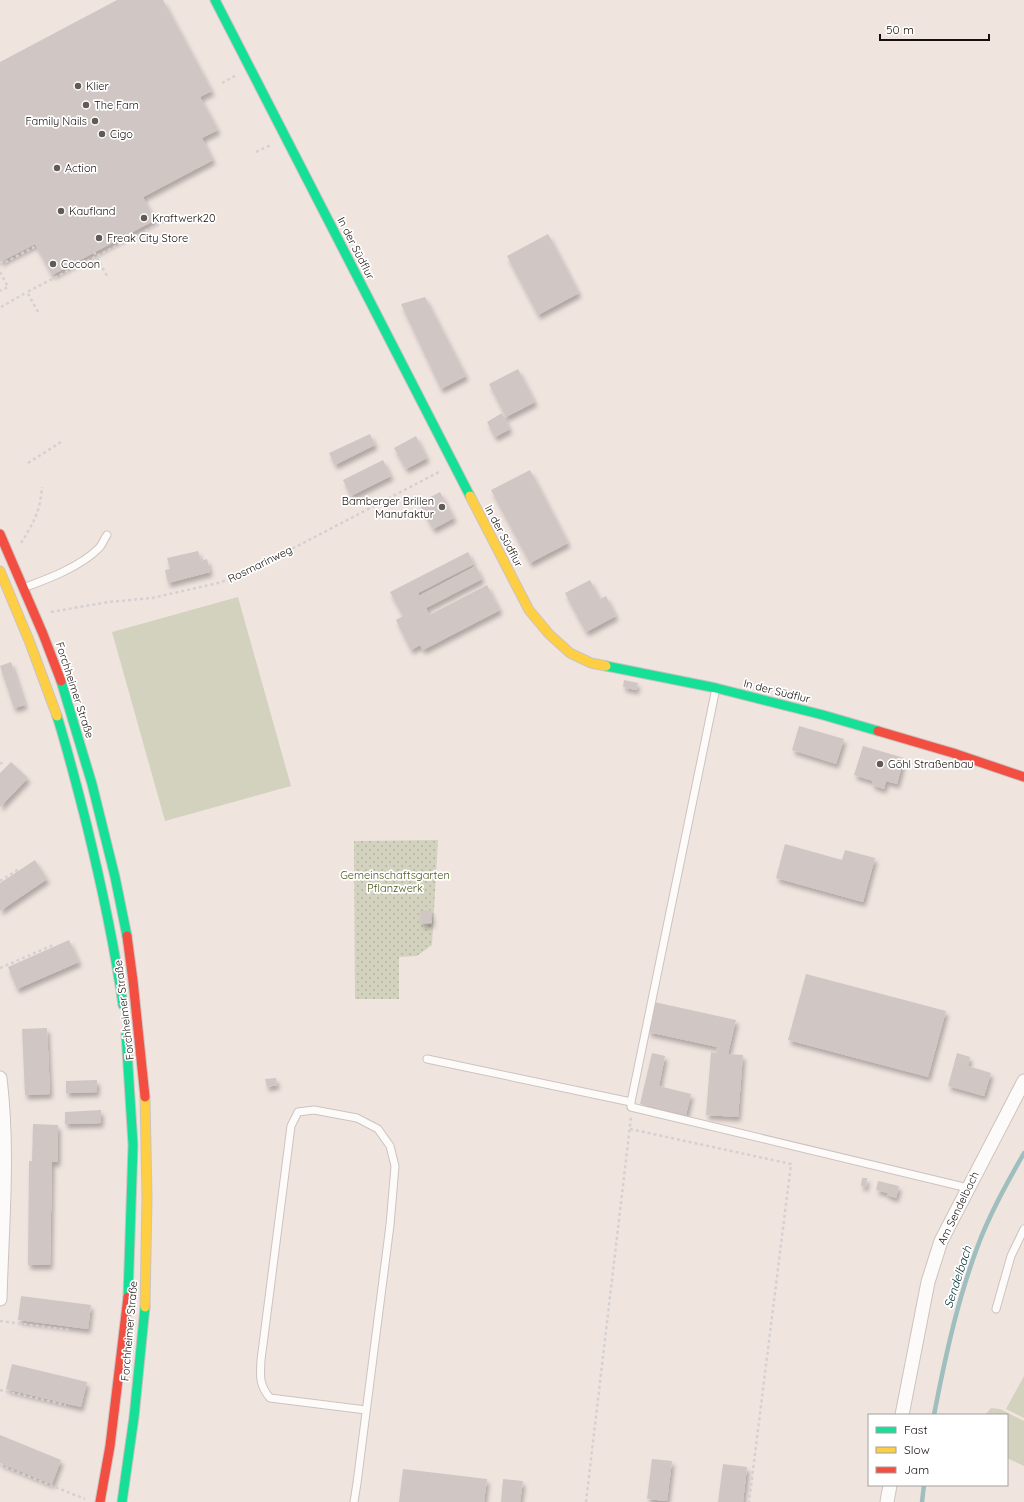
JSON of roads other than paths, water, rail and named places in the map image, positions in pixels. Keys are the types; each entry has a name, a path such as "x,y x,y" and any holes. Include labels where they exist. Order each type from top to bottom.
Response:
{"street":[{"name":"In der Südflur","path":"215,0 529,610 549,634 570,653 591,663 716,688 846,722 953,753 1024,777"},
{"name":"Forchheimer Straße","path":"0,534 44,634 62,685 92,784 115,877 126,930 133,982 144,1090 147,1198 146,1302 134,1417 122,1502"},
{"name":"Forchheimer Straße","path":"0,572 5,595 47,687 77,789 102,885 120,983 124,1018 133,1145 128,1303 110,1446 100,1502"},
{"path":"0,1078 5,1140 0,1299"},
{"name":"Am Sendelbach","path":"902,1414 928,1282 941,1241 1024,1081"},
{"path":"888,1502 890,1486"}],"lane":[{"path":"5,595 57,574 85,559 100,548 107,535"},
{"path":"631,1104 716,688"},
{"path":"427,1059 631,1104 968,1188"},
{"path":"354,1502 366,1410 390,1225 395,1166 390,1146 378,1129 357,1118 314,1110 298,1112 291,1126 261,1360 260,1374 263,1390 270,1398 366,1410"},
{"path":"996,1309 1011,1256 1024,1229"}],"waterway":[{"name":"Sendelbach","path":"934,1414 952,1330 970,1268 993,1211 1024,1153"},
{"name":"Sendelbach","path":"922,1502 924,1486"}],"place":[{"name":"Klier","path":"78,86"},
{"name":"The Fam","path":"86,105"},
{"name":"Family Nails","path":"95,121"},
{"name":"Cigo","path":"102,134"},
{"name":"Action","path":"57,168"},
{"name":"Kaufland","path":"61,211"},
{"name":"Kraftwerk20","path":"144,218"},
{"name":"Freak City Store","path":"99,238"},
{"name":"Cocoon","path":"53,264"},
{"name":"Bamberger Brillen Manufaktur","path":"442,507"},
{"name":"Göhl Straßenbau","path":"880,764"}],"park label":[{"name":"Gemeinschaftsgarten Pflanzwerk","path":"395,881"}]}
